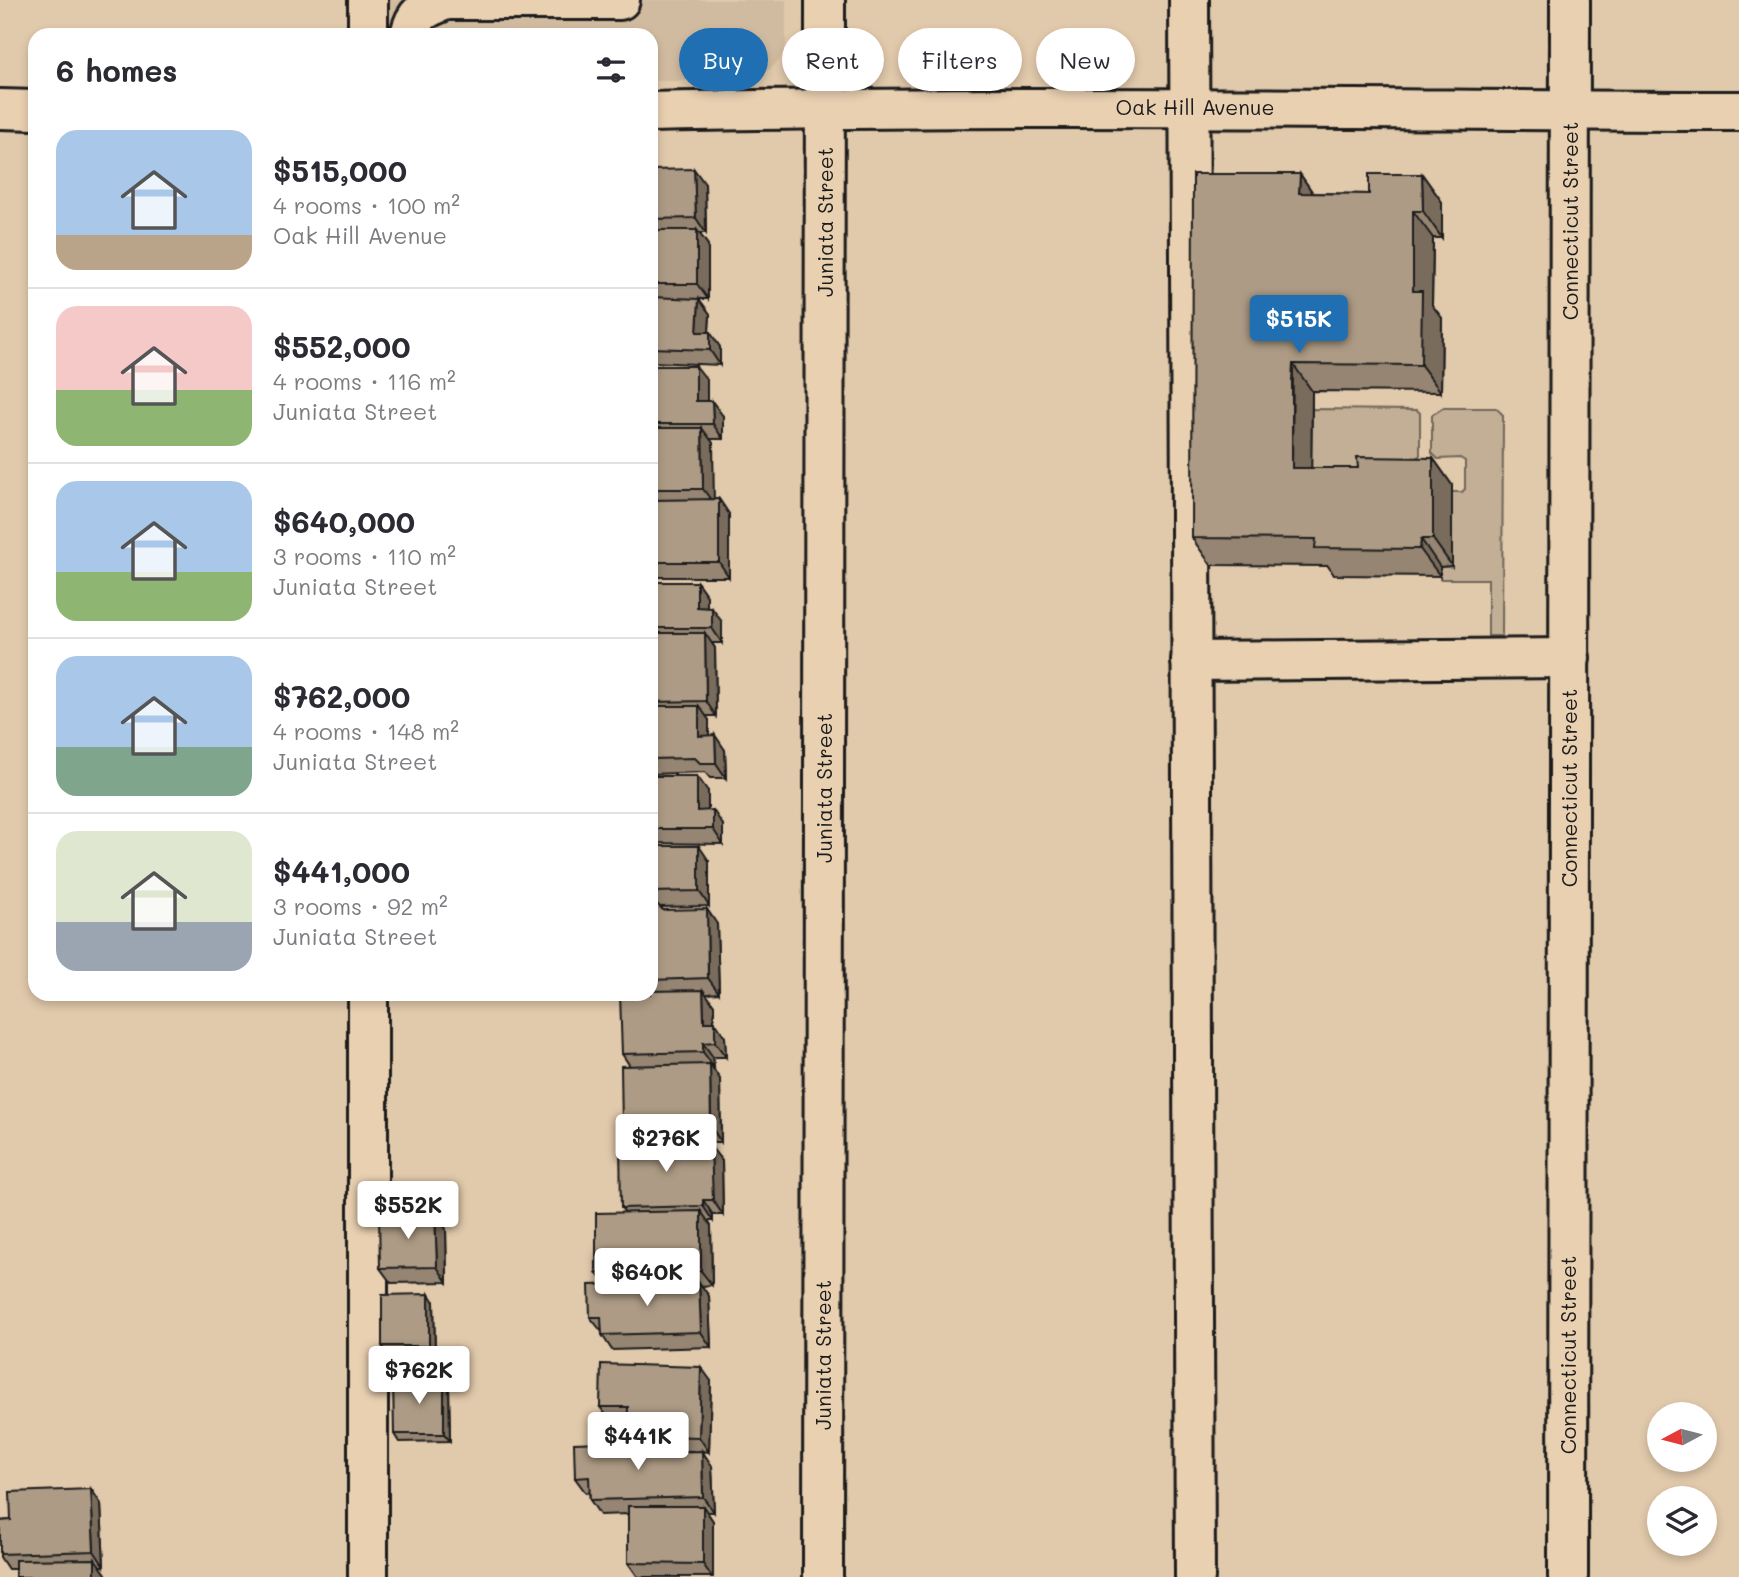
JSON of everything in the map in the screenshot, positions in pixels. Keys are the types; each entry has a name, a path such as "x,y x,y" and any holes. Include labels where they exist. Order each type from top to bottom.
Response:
{"street":[{"path":"368,0 368,28"},
{"path":"411,28 413,20 423,10 446,0 620,0"},
{"name":"Juniata Street","path":"823,1577 825,0"},
{"path":"1189,0 1195,1577"},
{"name":"Connecticut Street","path":"1568,1577 1570,0"},
{"name":"Oak Hill Avenue","path":"658,112 826,108 1189,107 1739,111"},
{"path":"0,109 28,110"},
{"path":"1191,660 1570,658"},
{"path":"368,1001 368,1577"}],"shaded area":[{"path":"379,0 786,0 782,54 779,61 768,70 768,28 679,28 679,81 658,81 658,28 379,28"},
{"path":"1443,408 1496,408 1503,415 1502,636 1488,636 1488,579 1440,579 1440,567 1452,566 1452,492 1462,492 1465,489 1465,461 1460,458 1438,459 1432,453 1432,415"},
{"path":"1311,409 1417,410 1420,413 1420,455 1311,495"}],"building":[{"path":"694,169 696,218 658,219 658,170"},
{"path":"1193,174 1300,174 1299,193 1369,194 1369,174 1422,174 1423,211 1413,211 1413,291 1422,291 1421,365 1293,364 1292,381 1292,468 1358,468 1357,457 1433,458 1433,539 1421,539 1420,549 1315,548 1316,539 1192,538"},
{"path":"658,230 697,230 697,284 658,284"},
{"path":"658,297 699,299 697,332 710,332 710,350 658,348"},
{"path":"658,366 696,366 696,401 712,401 713,424 658,424"},
{"path":"658,428 702,428 703,489 658,489"},
{"path":"719,499 719,562 658,562 658,500"},
{"path":"658,582 697,582 697,607 712,608 712,628 658,628"},
{"path":"658,633 705,633 706,701 658,702"},
{"path":"658,706 699,706 699,736 715,735 716,763 700,763 695,758 658,759"},
{"path":"658,776 697,776 697,811 713,810 713,829 658,829"},
{"path":"658,846 699,846 699,891 658,892"},
{"path":"658,905 663,910 707,909 708,978 658,980"},
{"path":"703,990 704,1022 715,1022 715,1042 703,1043 703,1052 622,1054 620,1001 658,1001 658,991"},
{"path":"710,1064 711,1127 622,1129 621,1066"},
{"path":"704,1141 704,1147 711,1147 713,1200 703,1200 703,1206 621,1208 620,1143"},
{"path":"701,1211 701,1271 596,1272 596,1213"},
{"path":"435,1214 437,1267 380,1268 379,1215"},
{"path":"699,1282 701,1332 602,1335 601,1317 590,1317 589,1285"},
{"path":"429,1294 429,1346 382,1346 382,1295"},
{"path":"601,1364 701,1367 699,1437 627,1435 628,1407 600,1407"},
{"path":"393,1379 444,1379 444,1434 394,1434"},
{"path":"630,1441 630,1453 702,1451 703,1497 590,1500 589,1477 575,1478 574,1443"},
{"path":"91,1489 94,1551 0,1554 0,1521 11,1520 10,1492"},
{"path":"628,1506 703,1506 703,1564 628,1563"},
{"path":"95,1559 95,1577 15,1577 15,1560"}]}
